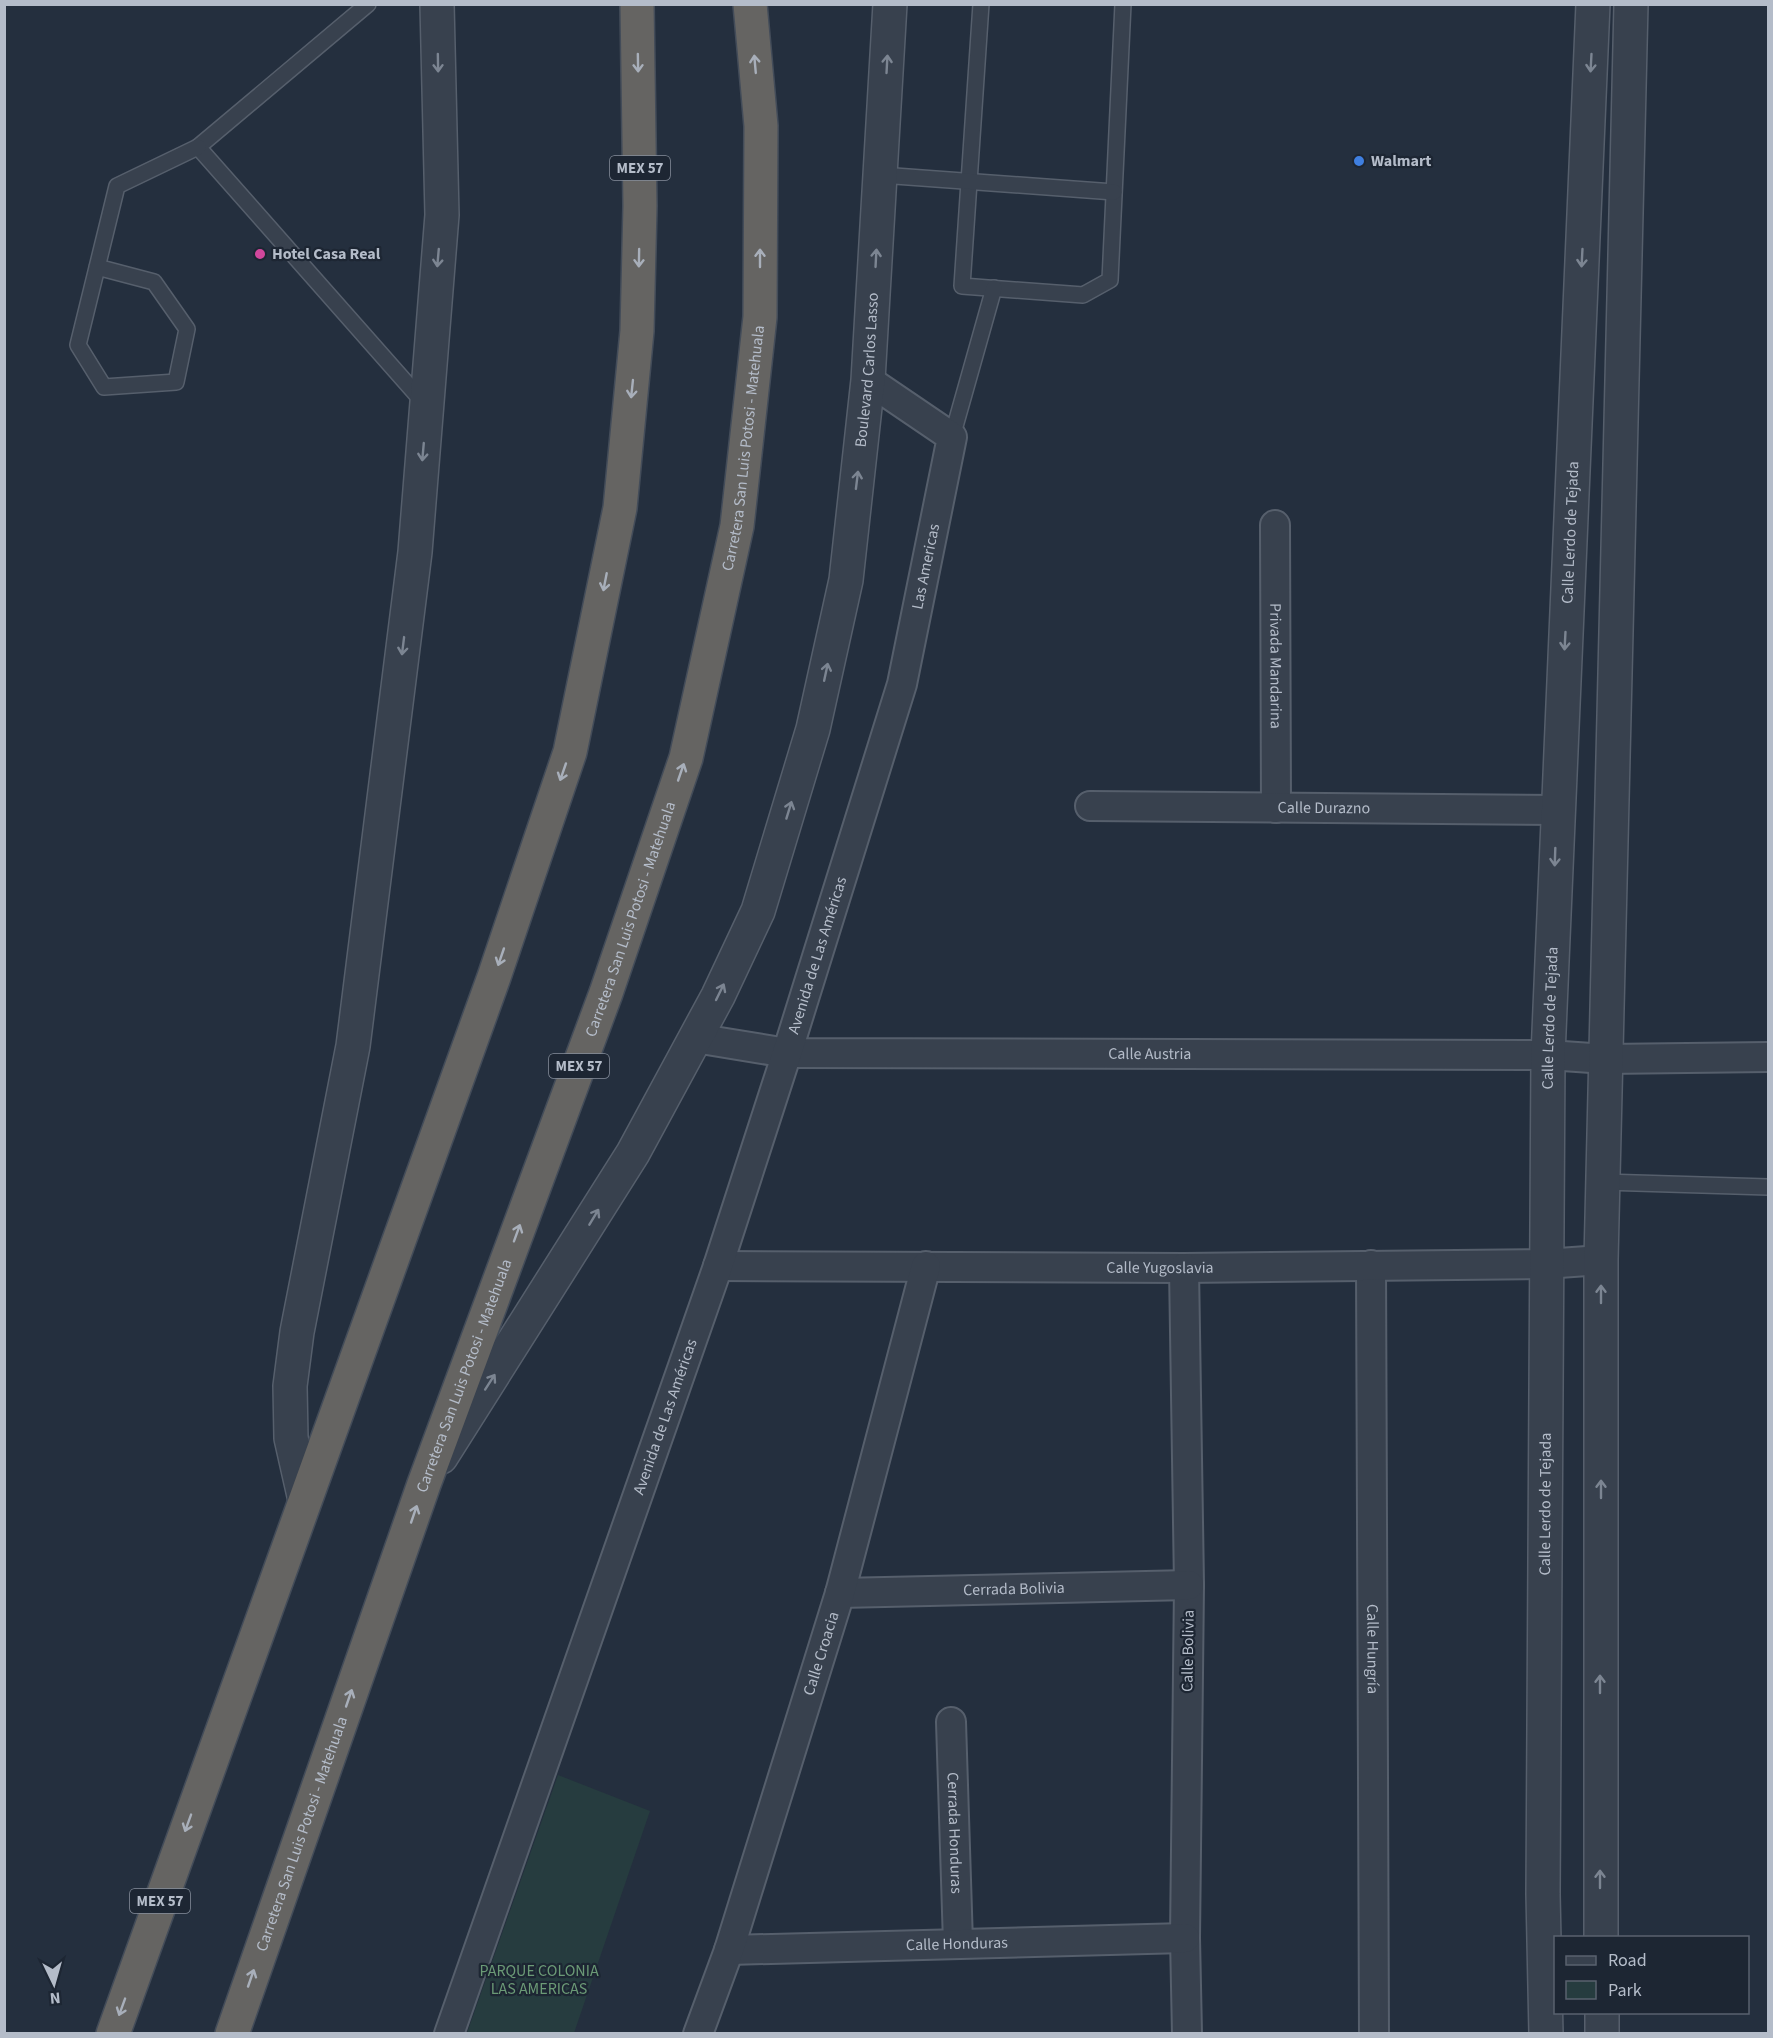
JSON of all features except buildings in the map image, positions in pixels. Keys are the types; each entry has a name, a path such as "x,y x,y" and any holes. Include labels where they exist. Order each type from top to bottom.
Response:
{"highway":[{"name":"MEX 57","path":"113,2034 494,977 570,752 620,508 637,331 640,206 637,4"},
{"name":"Carretera San Luis Potosi - Matehuala","path":"232,2034 424,1484 606,993 686,758 735,538 760,317 761,126 750,4"}],"street":[{"path":"305,1500 291,1438 291,1375 297,1332 353,1047 415,552 442,215 437,4"},
{"name":"Boulevard Carlos Lasso","path":"424,1484 633,1153 695,1038 758,911 813,729 846,580 868,380 890,4"},
{"name":"Calle Lerdo de Tejada","path":"1546,2034 1543,1894 1548,1055 1593,4"},
{"path":"1601,1936 1603,1182 1631,4"},
{"path":"868,380 952,437"},
{"name":"Las Americas","path":"867,795 902,684 952,437"},
{"name":"Privada Mandarina","path":"1275,525 1276,808"},
{"name":"Avenida de Las Américas","path":"449,2034 718,1266 867,795"},
{"name":"Calle Durazno","path":"1090,806 1557,810"},
{"name":"Calle Austria","path":"695,1038 787,1053 1548,1055 1606,1059 1768,1057"},
{"name":"Calle Yugoslavia","path":"718,1266 1184,1268 1545,1264 1602,1260"},
{"name":"Calle Hungría","path":"1371,1265 1374,2034"},
{"name":"Calle Croacia","path":"699,2034 729,1950 840,1593 926,1266"},
{"name":"Calle Bolivia","path":"1184,1268 1189,1585 1185,1938 1187,2034"},
{"name":"Cerrada Bolivia","path":"840,1593 1189,1585"},
{"name":"Cerrada Honduras","path":"951,1722 958,1943"},
{"name":"Calle Honduras","path":"729,1950 1185,1938"},
{"path":"1602,2014 1602,2034"}],"lane":[{"path":"97,267 154,282 187,329 176,382 104,387 78,345 97,267 117,186 198,147 368,4"},
{"path":"981,4 962,286 1083,295 1110,279 1123,4"},
{"path":"198,147 426,406"},
{"path":"880,175 1114,192"},
{"path":"952,437 993,288"},
{"path":"1603,1182 1768,1187"}],"green space":[{"name":"PARQUE COLONIA LAS AMERICAS","path":"558,1775 650,1811 574,2033 467,2033"}],"place":[{"name":"Walmart","path":"1359,161"},
{"name":"Hotel Casa Real","path":"260,254"}]}
